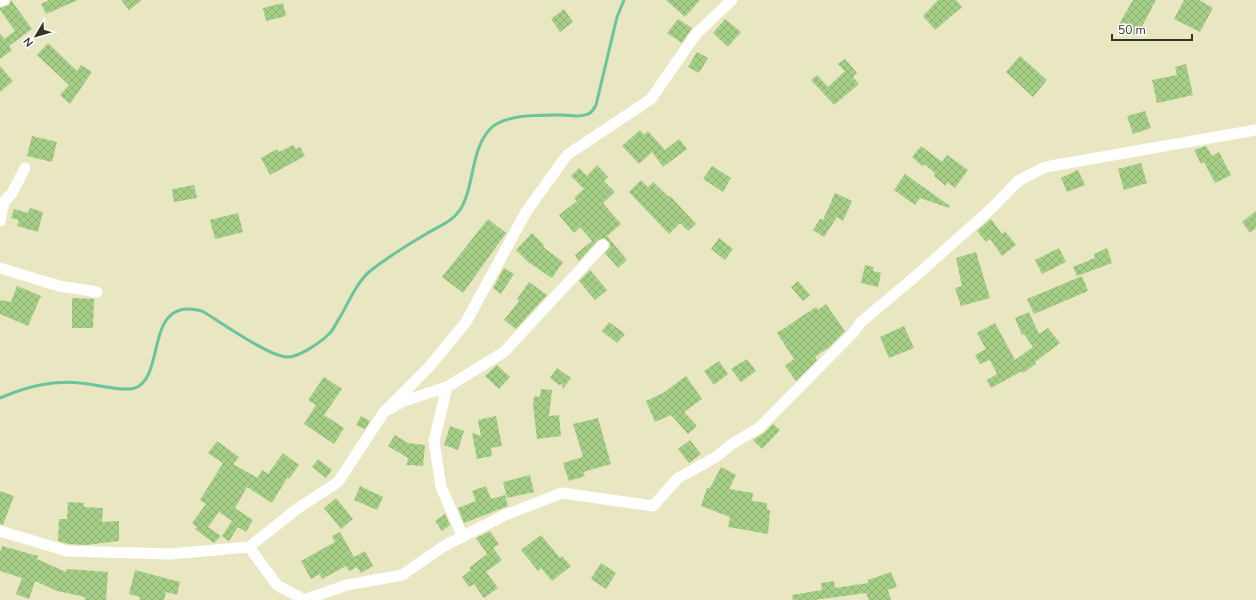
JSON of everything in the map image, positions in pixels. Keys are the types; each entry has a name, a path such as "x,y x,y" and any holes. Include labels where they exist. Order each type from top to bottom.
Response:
{"street":[{"path":"0,2 4,0"},
{"path":"0,531 67,551 170,554 248,547 297,509 338,482 384,412 429,366 466,322 526,212 567,155 651,99 696,34 732,0"},
{"path":"248,547 277,585 304,600 347,585 402,575 444,546 505,515 562,493 652,506 672,483 684,474 716,457 732,444 759,428 853,334 861,322 917,275 992,208 1018,181 1045,167 1256,130"},
{"path":"0,221 4,202 12,193 25,168"},
{"path":"384,412 404,401 447,387 504,352 604,245"},
{"path":"0,268 59,286 97,292"},
{"path":"447,387 434,441 441,487 463,537"}],"building":[{"path":"11,0 32,29 9,46 12,50 0,59 0,33 4,39 15,31 0,10 0,8 9,5"},
{"path":"49,0 78,0 46,14 41,4"},
{"path":"121,0 142,0 129,10"},
{"path":"666,0 700,0 685,17"},
{"path":"938,0 956,0 962,7 935,30 923,16"},
{"path":"1133,0 1156,0 1137,36 1118,26"},
{"path":"1184,0 1199,0 1213,8 1200,32 1174,19"},
{"path":"283,3 286,16 266,21 263,8"},
{"path":"564,9 573,22 560,32 551,19"},
{"path":"678,19 692,28 682,43 667,33"},
{"path":"725,19 741,32 728,47 713,33"},
{"path":"48,43 77,71 81,65 92,72 70,104 60,95 69,85 37,55"},
{"path":"697,52 708,58 699,73 688,67"},
{"path":"1020,56 1047,80 1033,97 1006,72"},
{"path":"845,59 857,73 853,77 859,84 834,105 811,80 817,75 828,87 845,71 838,64"},
{"path":"1186,64 1193,95 1157,103 1152,80 1177,75 1175,67"},
{"path":"0,66 13,81 0,92"},
{"path":"1145,111 1151,128 1133,134 1127,116"},
{"path":"640,130 644,135 648,131 665,150 679,139 687,149 663,167 652,152 639,164 622,146"},
{"path":"32,136 57,142 52,162 27,156"},
{"path":"293,145 296,149 300,147 305,156 270,175 261,158 277,149 279,152"},
{"path":"921,146 942,162 947,155 968,170 955,188 947,182 946,186 934,176 935,173 924,164 922,166 912,157"},
{"path":"1206,146 1212,156 1219,152 1231,175 1215,183 1204,162 1201,164 1194,150"},
{"path":"1141,163 1147,183 1124,190 1118,169"},
{"path":"597,165 608,177 604,181 615,192 603,203 621,224 607,236 627,260 618,268 605,253 610,247 610,243 604,238 598,240 579,261 575,255 592,241 580,227 574,233 559,215 577,201 574,198 584,189 571,176 579,168 587,176"},
{"path":"712,166 731,178 723,192 703,179"},
{"path":"1078,170 1085,185 1067,192 1061,178"},
{"path":"905,174 950,206 949,208 920,198 915,205 894,190"},
{"path":"641,180 648,187 653,182 669,197 670,196 696,224 688,231 680,223 669,234 629,192"},
{"path":"194,185 197,198 174,202 173,189"},
{"path":"835,193 852,201 843,221 837,217 824,237 813,230 820,219 823,220"},
{"path":"30,208 43,212 38,232 17,226 19,220 11,218 14,209 28,213"},
{"path":"1256,211 1256,228 1250,233 1242,222"},
{"path":"238,213 243,232 215,239 210,220"},
{"path":"488,219 506,233 463,293 442,277"},
{"path":"991,219 1002,234 1005,231 1016,245 1002,256 990,239 986,242 977,231"},
{"path":"532,233 544,245 543,247 563,262 552,278 528,262 516,250"},
{"path":"719,238 733,249 725,260 711,249"},
{"path":"1059,248 1066,262 1042,274 1035,260"},
{"path":"1107,248 1112,263 1077,276 1073,267 1095,258 1094,254"},
{"path":"976,252 990,298 961,306 955,288 962,286 956,258"},
{"path":"865,265 874,267 873,271 881,273 878,287 861,283"},
{"path":"504,268 514,274 501,294 493,288"},
{"path":"590,270 607,290 595,300 579,281"},
{"path":"1082,276 1088,291 1034,314 1027,299"},
{"path":"798,281 810,295 803,301 791,287"},
{"path":"529,282 547,295 516,329 504,320 519,301 517,299"},
{"path":"17,286 41,296 28,326 0,314 0,300 11,302"},
{"path":"72,298 94,299 93,328 72,328"},
{"path":"826,304 845,331 829,347 815,357 817,360 796,381 785,366 794,359 777,333 816,307 818,310"},
{"path":"1029,312 1039,334 1048,328 1060,343 1023,373 1022,371 991,388 987,380 997,374 990,360 980,364 975,355 986,349 977,333 995,323 1015,360 1033,347 1024,334 1022,335 1015,318"},
{"path":"609,322 625,334 617,343 602,331"},
{"path":"904,326 914,348 889,358 880,337"},
{"path":"747,359 756,371 741,382 731,369"},
{"path":"719,361 728,374 714,385 704,371"},
{"path":"497,365 510,377 499,389 485,376"},
{"path":"557,368 571,378 563,389 562,384 559,385 550,378"},
{"path":"686,376 702,399 684,412 697,426 688,434 671,415 655,422 646,401 663,393"},
{"path":"324,377 342,389 324,415 344,428 334,444 304,424 316,405 308,400"},
{"path":"541,389 552,390 549,416 559,415 561,436 537,439 533,405 534,396 540,397"},
{"path":"361,416 370,421 365,429 356,425"},
{"path":"496,416 502,446 491,448 492,456 477,459 472,433 481,436 478,420"},
{"path":"598,418 611,464 583,472 585,476 569,481 563,463 583,457 573,424"},
{"path":"773,424 780,430 762,449 753,440 764,433"},
{"path":"450,426 464,431 458,450 444,445"},
{"path":"395,435 408,443 425,445 423,466 407,465 408,458 388,446"},
{"path":"690,440 701,454 689,463 678,449"},
{"path":"217,441 239,457 233,464 258,478 262,470 268,474 283,453 299,465 289,479 287,478 272,503 247,487 235,508 253,520 246,532 238,527 229,541 222,536 232,521 219,512 208,527 221,536 214,543 195,529 197,527 192,523 206,504 200,500 223,463 208,453"},
{"path":"318,459 332,470 326,478 312,467"},
{"path":"721,467 736,475 729,489 753,493 752,501 767,503 767,510 770,510 768,534 728,527 730,517 701,506 707,488 710,488"},
{"path":"530,475 534,492 507,498 503,482"},
{"path":"360,486 383,497 377,510 354,500"},
{"path":"486,486 491,499 505,495 508,506 464,523 458,508 476,501 472,491"},
{"path":"0,491 14,496 3,525 0,524"},
{"path":"336,498 353,519 341,529 324,508"},
{"path":"68,502 84,503 84,507 103,508 102,522 119,521 119,541 86,545 68,544 58,541 59,519 67,519"},
{"path":"445,514 450,525 442,531 435,521"},
{"path":"490,531 499,544 493,548 502,560 486,572 498,588 484,598 474,584 469,587 462,577 471,570 469,568 487,554 476,538"},
{"path":"340,532 354,557 365,551 373,566 361,573 357,567 349,571 346,566 322,579 320,574 311,579 301,561 335,542 332,536"},
{"path":"541,535 560,558 562,556 571,566 552,581 541,568 538,571 521,550"},
{"path":"2,546 38,556 37,559 66,572 67,569 108,572 106,600 85,600 85,597 57,591 35,581 29,599 16,594 22,578 0,571 0,553"},
{"path":"601,563 616,573 606,589 591,579"},
{"path":"135,570 180,582 177,595 166,592 164,600 139,600 140,597 129,594"},
{"path":"891,572 897,587 888,590 891,600 869,600 866,593 814,600 793,600 792,595 822,590 821,583 834,581 835,588 868,583 868,580"}],"waterway":[{"path":"0,398 39,385 69,382 123,389 135,388 145,381 151,369 163,325 171,315 183,309 202,311 244,338 268,351 279,355 292,357 309,349 329,334 356,288 370,271 404,247 449,221 457,214 465,200 479,146 491,128 497,123 505,120 524,116 581,116 592,112 596,105 617,17 624,0"}]}
